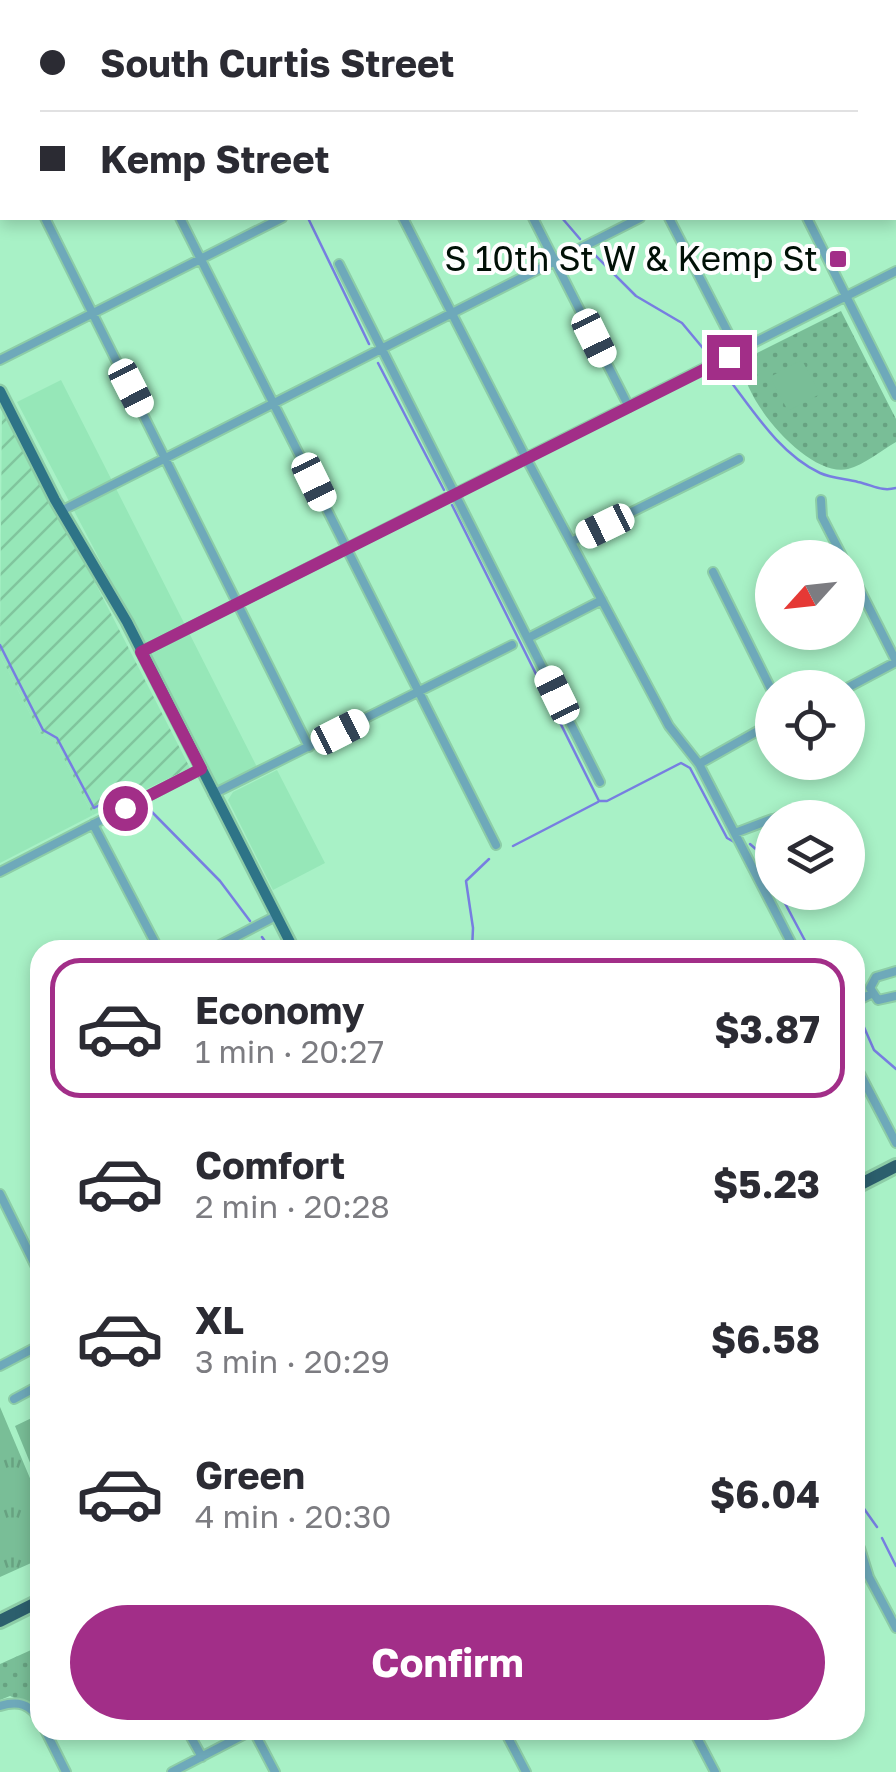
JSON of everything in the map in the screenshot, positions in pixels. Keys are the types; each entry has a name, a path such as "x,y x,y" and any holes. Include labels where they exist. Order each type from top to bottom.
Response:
{"highway":[{"path":"865,1182 896,1166"},
{"path":"0,1621 30,1606"}],"main road":[{"path":"0,391 61,511 106,582 289,940"}],"street":[{"path":"45,220 309,747"},
{"path":"181,220 496,846"},
{"path":"0,360 278,220"},
{"path":"404,220 669,726 698,764 790,940"},
{"path":"534,220 629,407"},
{"path":"61,511 636,220"},
{"path":"670,220 738,352"},
{"path":"808,220 896,396"},
{"path":"339,264 600,782"},
{"path":"141,652 896,271"},
{"path":"571,542 739,459"},
{"path":"821,500 822,517 834,540"},
{"path":"712,572 761,670"},
{"path":"528,638 602,600"},
{"path":"865,600 896,661 865,678"},
{"path":"213,794 512,645"},
{"path":"698,764 755,733"},
{"path":"0,872 201,769"},
{"path":"93,824 154,940"},
{"path":"735,833 755,825"},
{"path":"229,940 276,916"},
{"path":"871,994 874,980 896,971"},
{"path":"871,994 882,1001 896,996"},
{"path":"865,997 871,994"},
{"path":"865,1083 896,1143"},
{"path":"0,1194 30,1255"},
{"path":"0,1366 30,1350"},
{"path":"14,1399 30,1391"},
{"path":"865,1564 896,1628"},
{"path":"0,1706 20,1703 30,1708"},
{"path":"50,1740 66,1772"},
{"path":"193,1740 202,1757"},
{"path":"172,1772 234,1740"},
{"path":"258,1740 274,1772"},
{"path":"509,1740 526,1772"},
{"path":"698,1740 715,1772"}],"shaded area":[{"path":"61,380 258,769 219,787 17,402"},
{"path":"2,401 190,768 93,815 55,741 40,733 0,655"},
{"path":"0,655 40,733 55,741 93,815 0,863"},
{"path":"277,770 325,863 273,890 228,800 233,792"}],"green space":[{"path":"841,311 896,419 896,442 867,461 848,469 832,469 814,461 779,432 752,394 743,360"},
{"path":"799,361 820,394 788,411 770,377"},
{"path":"0,1407 30,1478 30,1564 0,1577"},
{"path":"30,1419 30,1463 15,1426"},
{"path":"30,1650 30,1705 10,1696 0,1700 0,1664"}],"waterway":[{"path":"309,220 369,344"},
{"path":"564,220 580,239"},
{"path":"593,253 636,296 682,323 707,353"},
{"path":"378,363 444,490"},
{"path":"721,369 765,427 805,464 829,476 881,489 896,488"},
{"path":"452,505 599,801 607,801 681,763 690,768 727,838 736,843"},
{"path":"0,645 43,730 57,738 94,808 130,789"},
{"path":"513,846 598,802"},
{"path":"149,809 220,881 250,921"},
{"path":"750,844 755,848"},
{"path":"472,940 466,881 489,859"},
{"path":"789,910 805,940"},
{"path":"865,1030 874,1050 896,1069"},
{"path":"865,1510 877,1527"},
{"path":"882,1538 896,1566"}],"place":[{"name":"S 10th St W & Kemp St","path":"838,259"}],"route":[{"path":"125,808 201,769 141,652 729,357"}]}
